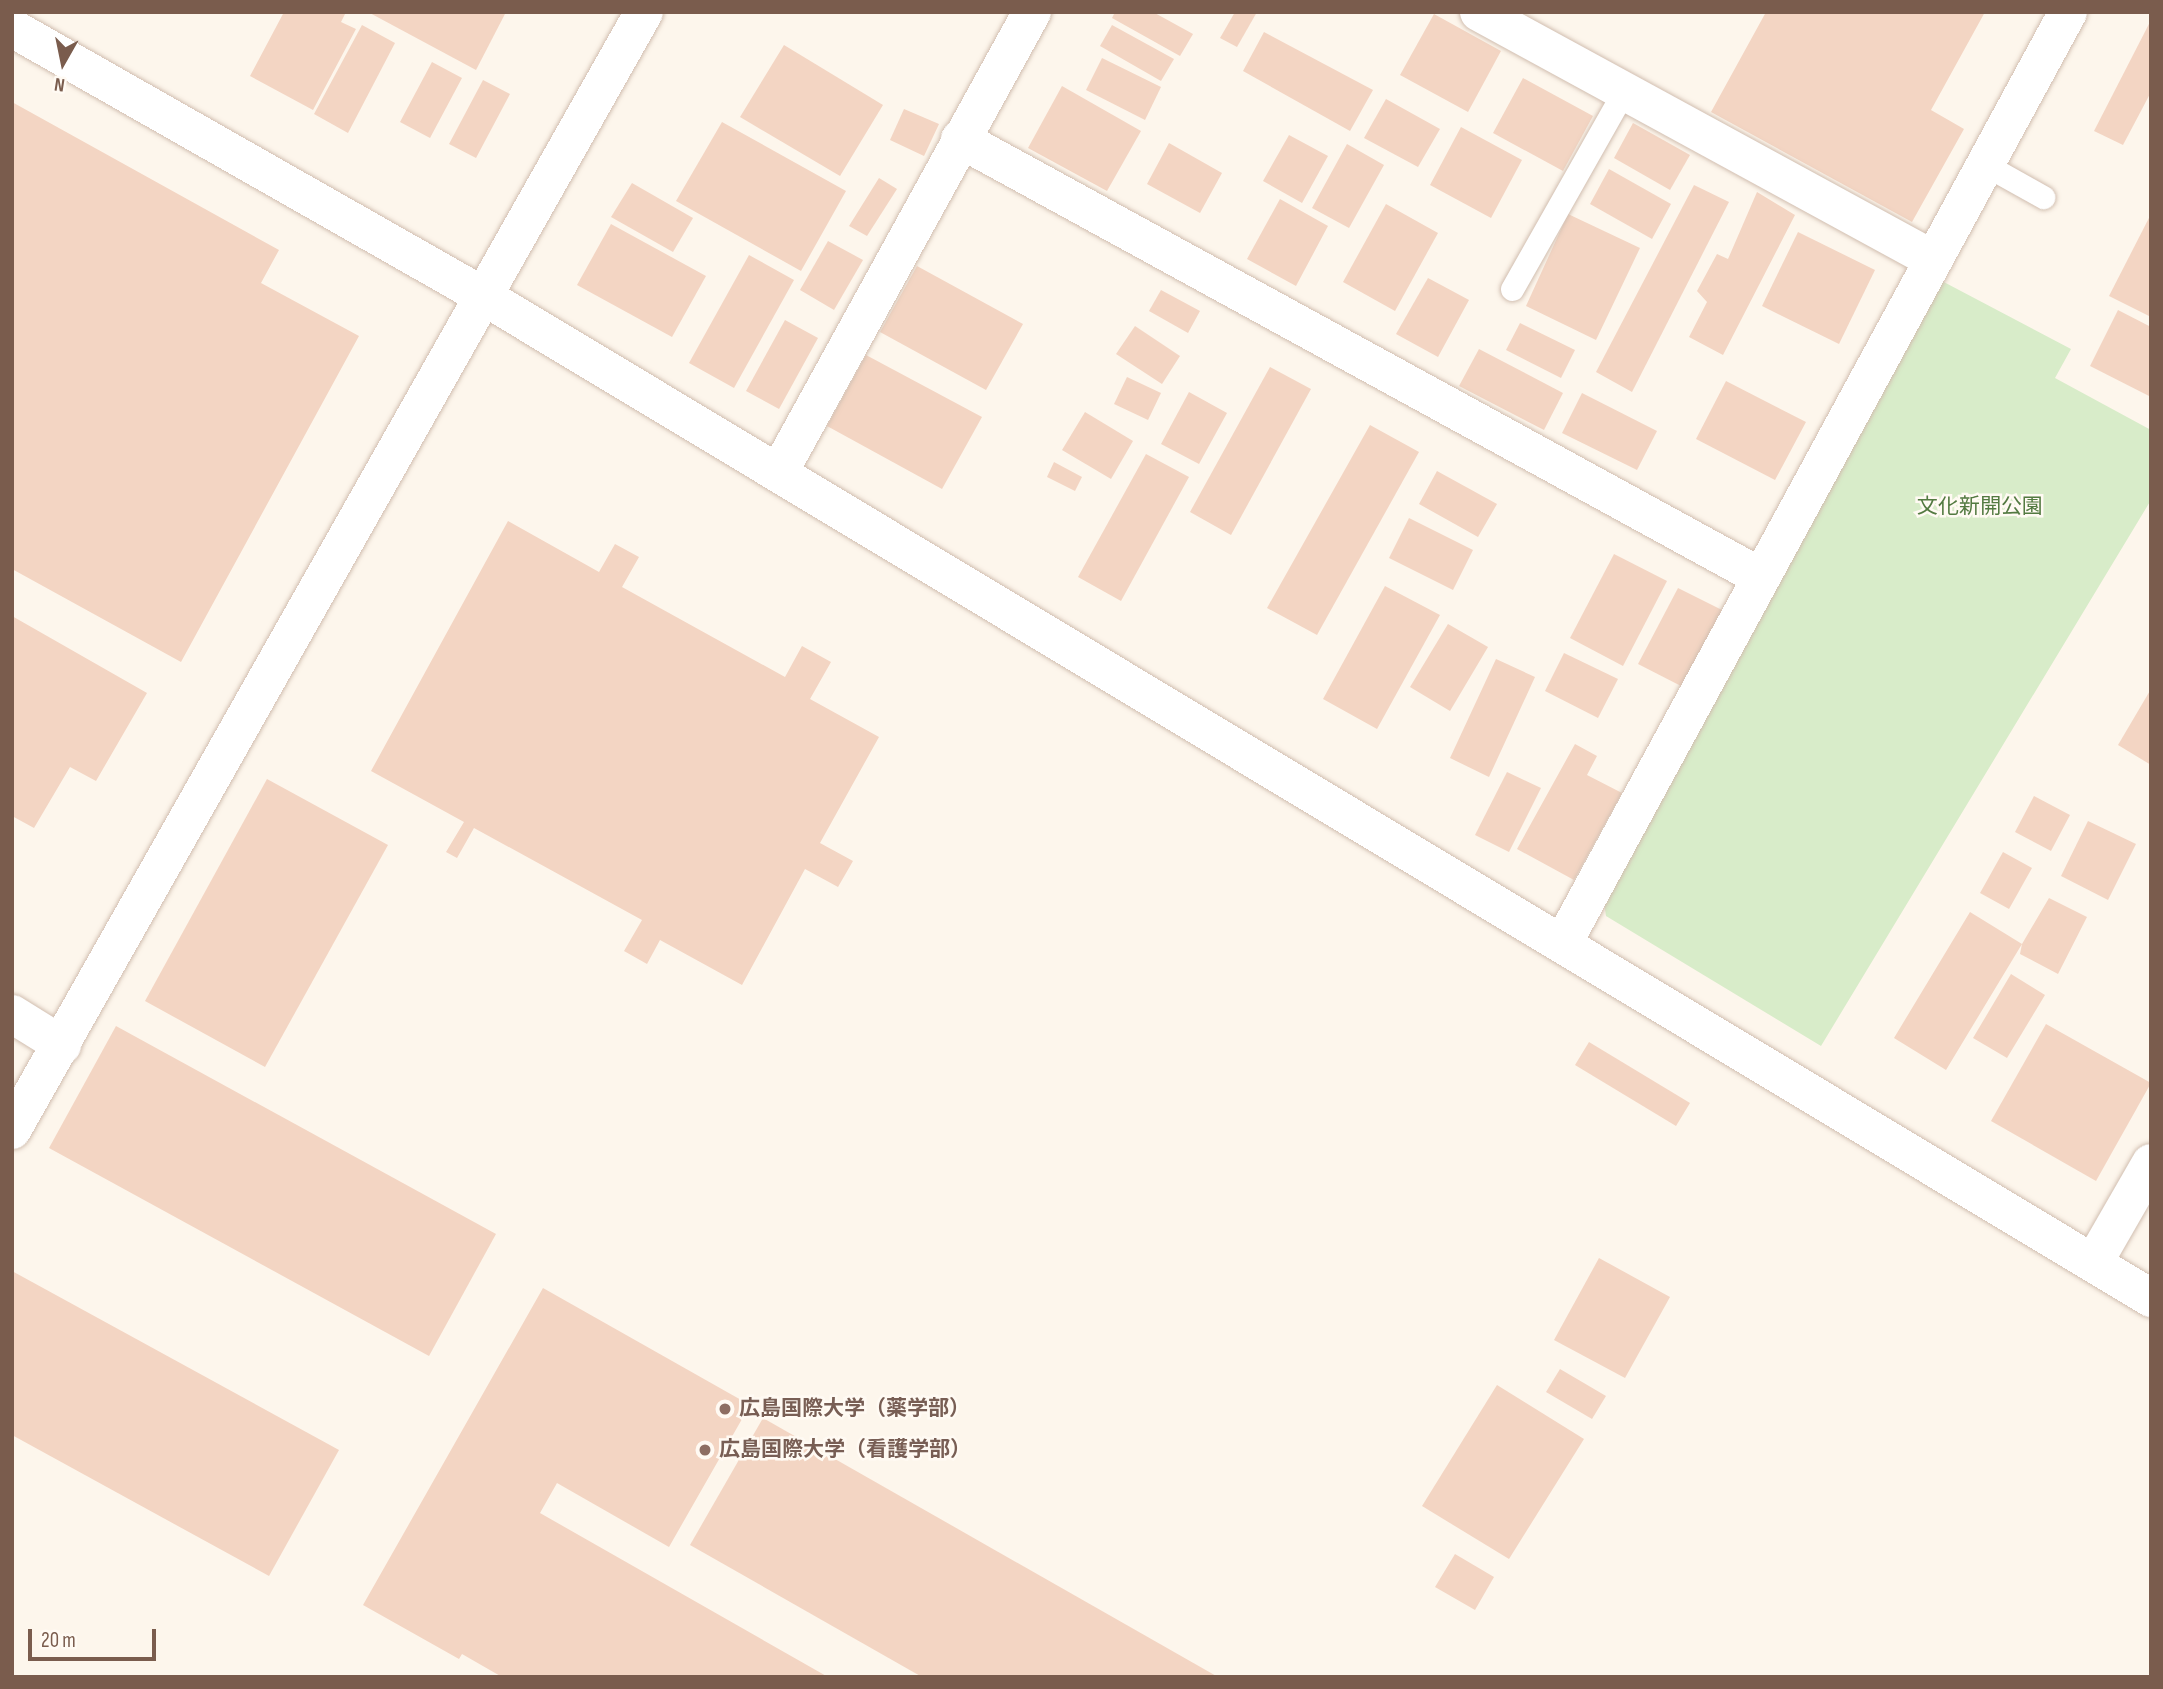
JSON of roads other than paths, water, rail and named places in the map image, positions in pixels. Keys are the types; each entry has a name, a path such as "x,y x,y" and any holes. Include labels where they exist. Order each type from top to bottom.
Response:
{"street":[{"path":"12,1130 644,12"},
{"path":"779,472 1032,12"},
{"path":"1479,12 1932,259"},
{"path":"1563,943 1759,576 2068,12"},
{"path":"12,29 485,297 2151,1298"},
{"path":"961,139 1759,576"},
{"path":"12,1014 62,1045"},
{"path":"2094,1262 2151,1163"}],"lane":[{"path":"1512,289 1624,91"},
{"path":"1984,164 2043,197"}],"place":[{"name":"広島国際大学（薬学部）","path":"725,1409"},
{"name":"広島国際大学（看護学部）","path":"705,1450"}],"park label":[{"name":"文化新開公園","path":"1980,507"}]}
